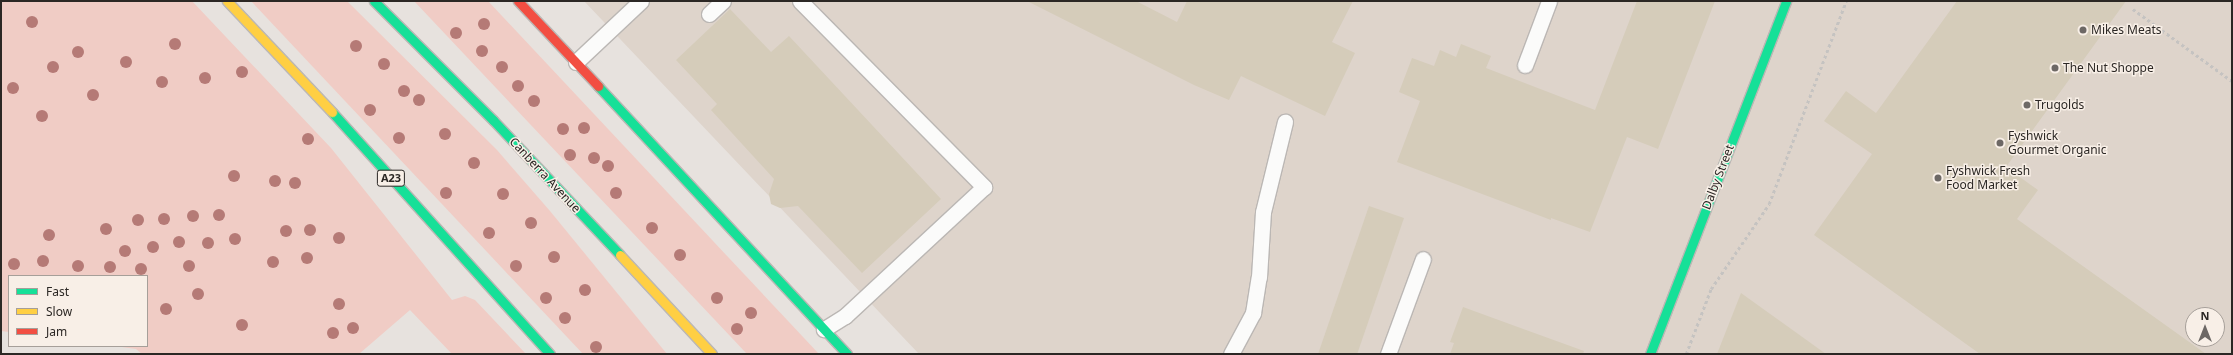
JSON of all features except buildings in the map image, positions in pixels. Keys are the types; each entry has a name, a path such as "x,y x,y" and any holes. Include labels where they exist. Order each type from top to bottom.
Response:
{"main road":[{"name":"A23","path":"227,1 283,58 550,354"},
{"name":"Canberra Avenue","path":"374,1 493,120 712,354"},
{"path":"386,1 493,120"},
{"path":"518,1 847,354"},
{"name":"Dalby Street","path":"1650,354 1786,1"}],"lane":[{"path":"576,62 641,1"},
{"path":"709,14 723,1"},
{"path":"800,1 984,187 845,316 824,330"},
{"path":"1525,65 1549,1"},
{"path":"1231,354 1253,313 1259,277 1263,212 1285,122"},
{"path":"1388,354 1423,259"}],"path":[{"path":"1686,354 1711,288 1769,204 1846,1"},
{"path":"2133,9 2232,81"}],"shaded area":[{"path":"1,1 192,1 331,148 452,300 465,296 475,300 526,354 452,354 410,310 359,354 142,354 136,349 122,347 148,347 148,275 8,275 8,332 1,331"},
{"path":"251,1 347,1 497,150 550,211 667,354 583,354"},
{"path":"414,1 488,1 819,354 747,354"},
{"path":"584,1 2232,1 2232,354 919,354"}],"traffic: fast":[{"path":"374,1 493,120 620,255"},
{"path":"1650,354 1786,1"},
{"path":"598,86 847,354"},
{"path":"332,112 550,354"}],"traffic: slow":[{"path":"227,1 332,112"},
{"path":"620,255 712,354"}],"traffic: jam":[{"path":"518,1 598,86"}],"place":[{"name":"Mikes Meats","path":"2083,30"},
{"name":"The Nut Shoppe","path":"2055,68"},
{"name":"Trugolds","path":"2027,105"},
{"name":"Fyshwick Gourmet Organic","path":"2000,143"},
{"name":"Fyshwick Fresh Food Market","path":"1938,178"}]}
